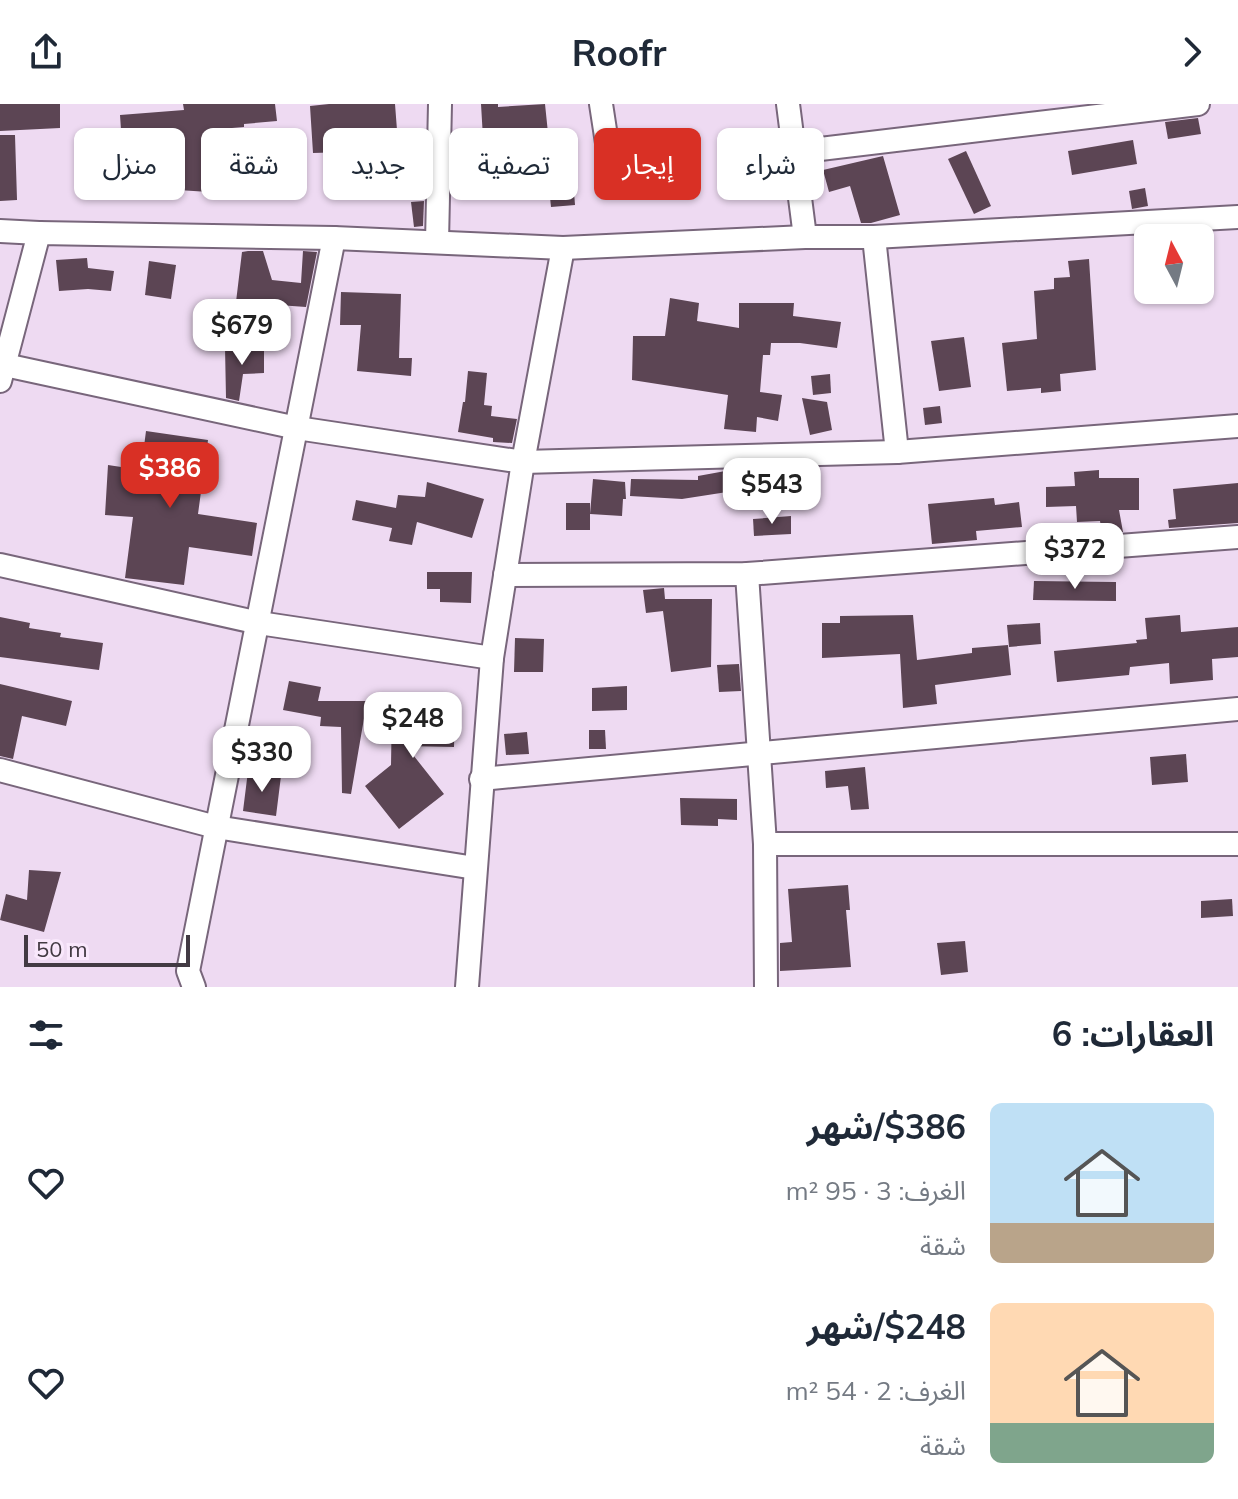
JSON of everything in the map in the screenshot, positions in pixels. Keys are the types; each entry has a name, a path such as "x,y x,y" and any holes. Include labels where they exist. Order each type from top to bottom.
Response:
{"street":[{"path":"437,242 440,104"},
{"path":"601,104 605,128"},
{"path":"788,104 792,128"},
{"path":"824,149 1198,104"},
{"path":"801,200 805,237"},
{"path":"0,231 334,238 563,248 805,237 874,237 1238,217"},
{"path":"39,233 3,364 297,428 523,462 897,452 1238,426"},
{"path":"874,237 897,452"},
{"path":"194,987 188,971 334,238"},
{"path":"467,987 492,658 523,462 563,248"},
{"path":"505,575 747,574 1238,537"},
{"path":"0,565 259,623 492,658"},
{"path":"747,574 765,844 766,987"},
{"path":"481,779 1238,709"},
{"path":"0,770 216,827 475,868"},
{"path":"765,844 1238,844"}],"building":[{"path":"0,104 60,104 60,128 0,131"},
{"path":"183,104 275,104 277,121 244,124 244,127 201,128 201,191 185,190 185,128 121,128 120,115 184,110"},
{"path":"395,104 397,128 323,128 323,153 313,153 310,106"},
{"path":"481,104 498,104 498,107 545,104 547,128 482,128"},
{"path":"1198,118 1201,134 1168,139 1165,122"},
{"path":"0,135 15,135 17,200 0,201"},
{"path":"1133,140 1137,164 1072,175 1068,151"},
{"path":"966,151 991,206 974,214 948,159"},
{"path":"883,156 900,215 861,223 850,186 829,192 824,170"},
{"path":"1145,188 1148,206 1132,209 1129,191"},
{"path":"550,200 575,200 575,205 551,207"},
{"path":"424,201 423,226 414,227 411,202"},
{"path":"263,251 272,280 301,283 303,251 317,252 306,307 236,302 242,252"},
{"path":"87,258 88,268 114,271 111,291 59,291 56,260"},
{"path":"1089,259 1096,370 1060,374 1061,391 1041,393 1041,388 1007,391 1002,343 1037,339 1034,291 1054,289 1054,278 1070,277 1068,261"},
{"path":"149,261 176,265 171,299 145,295"},
{"path":"341,292 401,294 399,358 412,358 411,376 357,371 361,325 340,325"},
{"path":"670,298 699,303 697,321 739,328 739,303 794,303 793,316 841,322 837,348 771,343 770,355 763,355 760,392 782,395 778,421 757,417 756,432 724,429 728,395 632,380 633,336 665,336"},
{"path":"964,337 971,387 939,391 931,341"},
{"path":"264,346 264,373 243,374 239,401 226,398 225,347"},
{"path":"468,371 487,373 484,405 492,406 491,416 517,419 512,443 493,442 493,438 458,432"},
{"path":"830,374 831,393 813,395 811,376"},
{"path":"802,398 827,402 832,430 810,435"},
{"path":"940,406 942,423 925,425 923,408"},
{"path":"146,431 208,440 198,514 257,523 252,556 189,547 184,585 125,578 133,517 105,515 108,465 141,470"},
{"path":"731,470 732,481 740,481 740,490 682,499 630,496 631,479 698,480 698,476"},
{"path":"1099,470 1099,478 1139,478 1139,510 1119,510 1123,532 1102,533 1100,521 1077,522 1076,506 1046,507 1046,487 1075,486 1074,472"},
{"path":"593,479 625,482 626,499 623,499 622,516 590,514"},
{"path":"427,482 484,499 472,538 417,522 412,545 389,541 392,528 352,520 356,500 396,508 398,495 425,497"},
{"path":"1238,483 1238,523 1169,528 1168,520 1176,519 1173,489"},
{"path":"994,498 995,505 1019,502 1022,527 976,531 977,540 932,544 928,504"},
{"path":"566,503 590,503 590,530 566,530"},
{"path":"791,516 791,534 754,536 753,519"},
{"path":"427,572 472,572 471,603 440,602 440,589 427,589"},
{"path":"1034,581 1116,582 1116,601 1033,600"},
{"path":"664,588 665,599 712,599 711,667 671,672 663,611 646,613 643,590"},
{"path":"913,615 917,660 972,653 972,648 1008,645 1011,675 935,685 937,704 903,708 900,654 822,658 822,623 840,623 840,616"},
{"path":"1180,615 1181,632 1238,627 1238,657 1212,659 1213,680 1170,684 1169,663 1130,667 1129,675 1057,682 1054,651 1137,643 1136,640 1147,639 1145,618"},
{"path":"0,617 30,623 29,628 61,633 60,637 103,643 99,670 0,657"},
{"path":"1040,623 1041,644 1009,647 1007,625"},
{"path":"515,638 544,639 543,672 514,672"},
{"path":"739,664 741,691 719,692 717,665"},
{"path":"289,681 321,687 318,701 367,701 351,794 342,793 341,727 320,726 321,717 283,710"},
{"path":"0,684 72,701 66,726 22,716 13,759 0,756"},
{"path":"627,686 627,710 592,711 592,688"},
{"path":"392,703 455,704 454,747 406,746 444,794 399,829 365,786 391,765"},
{"path":"589,730 605,730 606,749 589,749"},
{"path":"527,732 529,754 506,755 504,734"},
{"path":"1186,754 1188,782 1152,785 1150,757"},
{"path":"865,767 869,809 851,810 848,786 826,788 825,771"},
{"path":"248,771 281,776 276,816 243,811"},
{"path":"680,798 737,799 737,820 718,819 718,826 681,825"},
{"path":"29,870 61,872 44,932 0,920 6,894 27,900"},
{"path":"848,885 850,910 846,910 851,967 780,971 780,943 792,942 788,889"},
{"path":"1232,899 1233,916 1201,918 1201,901"},
{"path":"965,941 968,972 941,975 937,943"}]}
